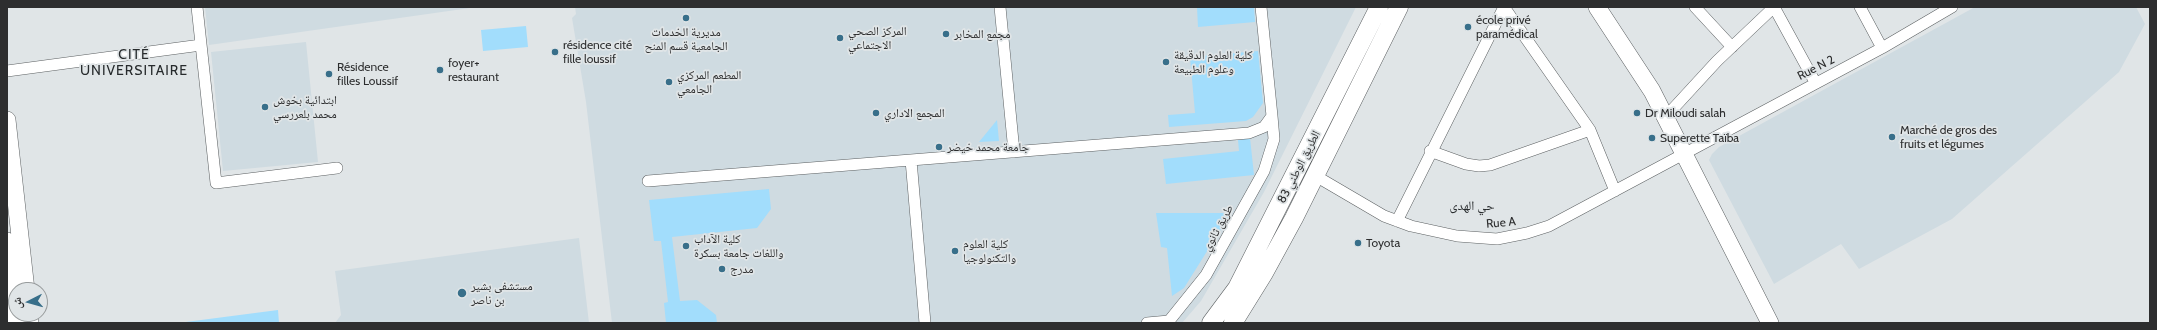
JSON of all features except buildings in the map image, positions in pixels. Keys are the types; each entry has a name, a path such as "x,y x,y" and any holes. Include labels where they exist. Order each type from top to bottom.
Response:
{"highway":[{"name":"الطريق الوطني 83","path":"1211,323 1237,288 1379,7"},
{"name":"الطريق الوطني 83","path":"1233,323 1264,273 1399,7"}],"main road":[{"path":"1597,7 1652,91 1688,152 1777,323"},
{"path":"1609,7 1641,56 1671,112 1688,152 1770,323"},
{"path":"7,120 25,282"},
{"path":"7,242 17,282"}],"street":[{"path":"197,7 216,182 337,168"},
{"path":"1000,7 1014,152"},
{"name":"طريق ثانوي","path":"1147,323 1168,322 1206,275 1264,171 1274,139 1261,7"},
{"path":"1397,221 1430,151 1504,7 1590,130 1615,190"},
{"path":"1695,7 1732,47"},
{"path":"1671,112 1732,47 1774,7 1815,82"},
{"path":"1860,7 1882,48"},
{"name":"Rue N 2","path":"1688,152 1815,82 1882,48 1952,7"},
{"path":"7,71 201,44"},
{"path":"648,181 1249,133 1264,127 1272,116"},
{"path":"1430,151 1466,164 1478,166 1490,165 1590,130"},
{"name":"Rue A","path":"1314,175 1384,216 1397,221 1457,236 1497,239 1528,233 1549,226 1688,152"},
{"path":"911,160 925,323"}],"shaded area":[{"path":"205,7 477,7 209,45"},
{"name":"جامعة محمد خيضر","path":"575,7 1356,7 1264,192 1201,301 1182,323 612,323 586,102 572,18 576,14"},
{"path":"1197,7 1254,7 1255,22 1198,27"},
{"name":"Marché de gros des fruits et légumes","path":"1975,7 2136,7 2145,24 2119,72 1952,219 1859,269 1841,244 1774,284 1709,160 1712,154 1719,147"},
{"path":"526,26 528,47 483,51 481,30"},
{"name":"ابتدائية بخوش محمد بلعررسي","path":"306,42 318,162 223,171 211,52"},
{"path":"1258,51 1263,103 1253,117 1246,121 1169,127 1168,115 1195,113 1190,57"},
{"path":"997,120 999,141 979,142"},
{"path":"1250,138 1254,175 1166,184 1163,159 1239,151 1238,140"},
{"path":"769,189 771,209 757,228 672,237 680,301 697,300 716,315 717,323 666,323 664,303 668,302 661,241 654,241 649,200"},
{"path":"1156,213 1231,213 1184,288 1172,296 1167,248 1161,247"},
{"name":"مستشفى بشير بن ناصر","path":"579,238 589,323 335,323 341,315 335,271"},
{"path":"278,310 279,323 178,323"}],"place":[{"name":"مديرية الخدمات الجامعية قسم المنح","path":"686,18"},
{"name":"école privé paramédical","path":"1468,27"},
{"name":"مجمع المخابر","path":"946,34"},
{"name":"المركز الصحي الاجتماعي","path":"840,38"},
{"name":"résidence cité fille loussif","path":"555,52"},
{"name":"كلية العلوم الدقيقة وعلوم الطبيعة","path":"1166,62"},
{"name":"foyer+ restaurant","path":"440,70"},
{"name":"Résidence filles Loussif","path":"329,74"},
{"name":"المطعم المركزي الجامعي","path":"669,82"},
{"name":"ابتدائية بخوش محمد بلعررسي","path":"265,107"},
{"name":"المجمع الاداري","path":"876,113"},
{"name":"Dr Miloudi salah","path":"1637,113"},
{"name":"Marché de gros des fruits et légumes","path":"1892,137"},
{"name":"Superette Taïba","path":"1652,138"},
{"name":"جامعة محمد خيضر","path":"939,147"},
{"name":"Toyota","path":"1358,243"},
{"name":"كلية الآداب واللغات جامعة بسكرة","path":"686,246"},
{"name":"كلية العلوم والتكنولوجيا","path":"955,251"},
{"name":"مدرج","path":"722,269"},
{"name":"مستشفى بشير بن ناصر","path":"462,293"}],"district":[{"name":"CITÉ UNIVERSITAIRE","path":"134,64"},
{"name":"حي الهدى","path":"1472,206"}]}
